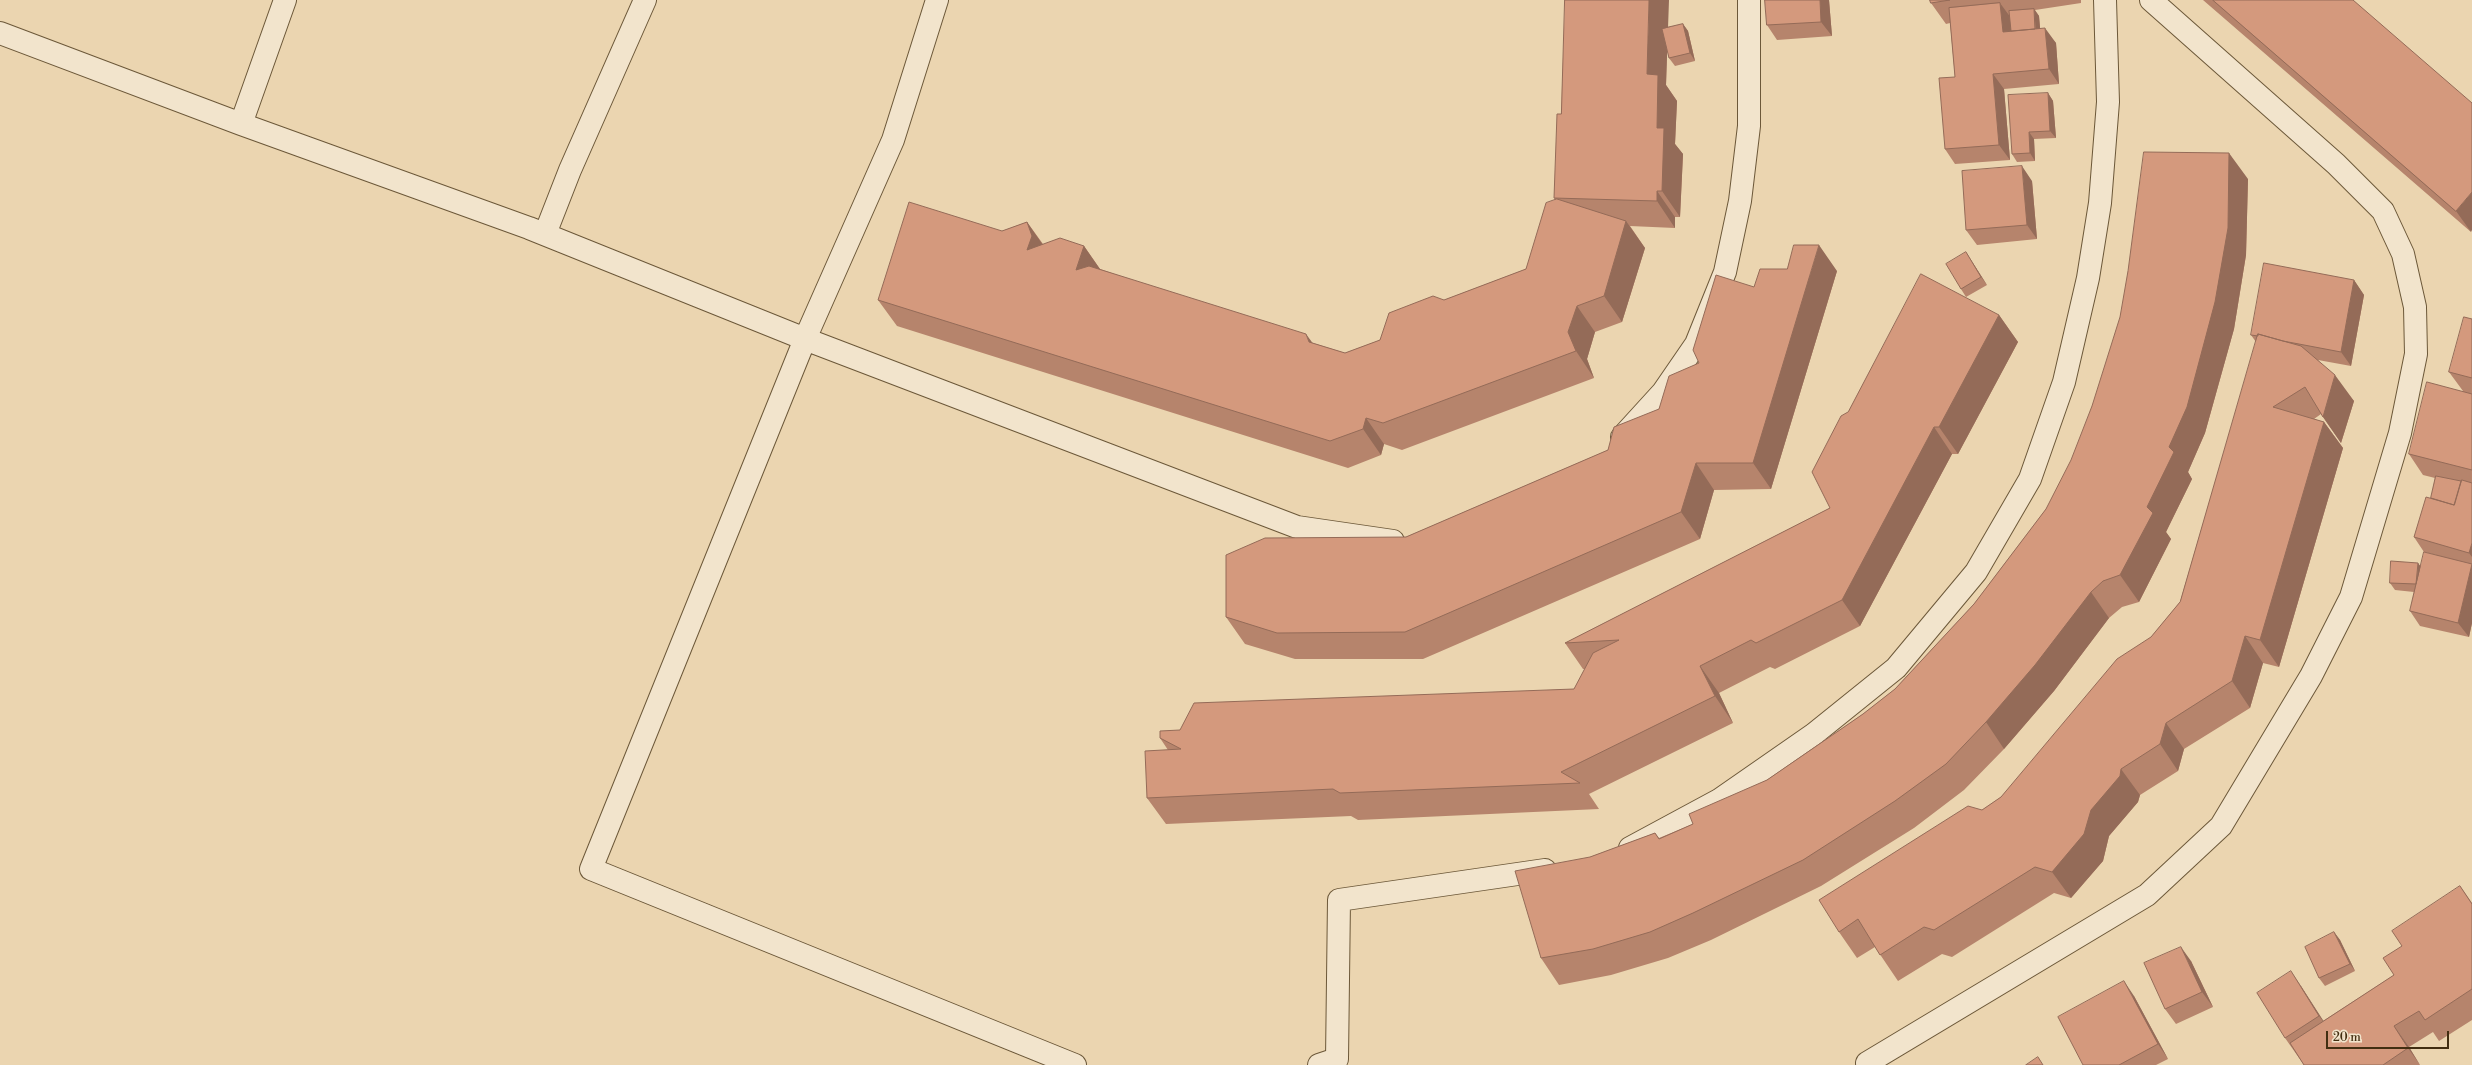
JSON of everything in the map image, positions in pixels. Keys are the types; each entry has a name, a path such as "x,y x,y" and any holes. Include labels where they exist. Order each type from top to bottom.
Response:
{"street":[{"path":"241,124 285,0"},
{"path":"545,234 570,170 645,0"},
{"path":"938,0 893,140 805,339 591,869 1074,1065"},
{"path":"1609,449 1663,392 1696,344 1725,272 1740,201 1749,126 1749,0"},
{"path":"1608,854 1630,848 1719,800 1814,734 1896,668 1976,572 2023,492 2030,479 2064,382 2088,278 2100,203 2108,102 2105,0"},
{"path":"1865,1064 2147,895 2221,826 2312,676 2351,597 2400,433 2416,354 2415,308 2402,254 2384,211 2336,164 2151,0"},
{"path":"0,33 241,124 545,234 805,339 1297,527 1393,541 1415,537"},
{"path":"1319,1065 1337,1058 1339,900 1533,873 1563,866"}],"building":[{"path":"1565,0 1649,0 1647,74 1658,75 1657,128 1664,128 1662,191 1657,191 1657,201 1554,198 1557,114 1561,114"},
{"path":"1765,0 1820,0 1821,22 1767,25"},
{"path":"1930,0 1950,0 1931,3"},
{"path":"2213,0 2353,0 2472,103 2472,192 2456,211"},
{"path":"2000,3 2003,32 2045,28 2049,69 1993,74 1999,145 1945,149 1939,78 1955,77 1949,8"},
{"path":"2034,9 2035,29 2011,31 2009,11"},
{"path":"1683,24 1690,53 1669,58 1662,29"},
{"path":"2048,93 2050,131 2029,132 2030,153 2012,154 2008,95"},
{"path":"2144,152 2229,153 2228,228 2215,302 2187,407 2169,447 2174,452 2147,507 2153,513 2120,575 2103,581 2091,592 2035,665 1986,722 1946,764 1895,801 1803,860 1693,913 1650,932 1593,949 1541,958 1515,871 1590,857 1655,833 1659,839 1693,824 1689,814 1767,780 1863,714 1895,689 1974,604 2046,509 2071,460 2092,406 2120,317 2128,271"},
{"path":"2022,166 2027,225 1966,230 1962,171"},
{"path":"1557,199 1626,221 1604,296 1577,306 1568,332 1576,351 1383,423 1366,418 1363,429 1330,441 878,300 909,202 1002,231 1027,222 1032,236 1027,250 1060,238 1084,246 1076,270 1089,266 1306,334 1309,342 1345,353 1380,340 1389,313 1433,296 1444,300 1526,269 1546,203"},
{"path":"1794,245 1819,245 1753,463 1696,463 1681,512 1405,632 1277,633 1226,617 1226,555 1265,538 1406,537 1608,450 1614,427 1659,409 1669,376 1699,363 1693,350 1716,275 1754,287 1760,269 1787,269"},
{"path":"1966,252 1981,277 1961,289 1946,264"},
{"path":"2264,263 2354,280 2341,352 2283,341 2258,334 2258,336 2251,335"},
{"path":"1921,274 1999,315 1939,427 1934,427 1842,600 1756,643 1751,640 1700,666 1715,696 1561,772 1580,783 1340,793 1333,789 1147,798 1145,751 1181,749 1160,738 1160,731 1180,730 1194,703 1574,689 1593,653 1619,640 1565,643 1830,508 1812,472 1841,416 1848,412"},
{"path":"2464,317 2472,319 2472,378 2449,372"},
{"path":"2258,334 2301,346 2335,375 2323,417 2305,387 2273,407 2324,422 2260,640 2245,636 2232,681 2166,723 2160,744 2121,769 2120,776 2091,810 2084,834 2052,872 2035,867 1934,930 1924,927 1880,955 1858,919 1839,932 1819,900 1968,806 1982,810 2001,797 2117,659 2151,637 2180,602"},
{"path":"2427,382 2472,394 2472,470 2409,454"},
{"path":"2436,476 2461,481 2454,505 2431,498"},
{"path":"2462,480 2472,483 2472,543 2469,553 2414,537 2426,497 2454,505"},
{"path":"2424,552 2472,564 2458,623 2410,611"},
{"path":"2391,561 2418,563 2416,584 2390,583"},
{"path":"2460,886 2472,904 2472,989 2425,1020 2419,1011 2394,1026 2408,1048 2383,1065 2304,1065 2290,1043 2394,975 2383,958 2402,946 2392,931"},
{"path":"2334,932 2350,964 2319,978 2305,947"},
{"path":"2181,947 2202,992 2165,1009 2144,963"},
{"path":"2291,971 2319,1016 2285,1038 2257,993"},
{"path":"2124,981 2158,1044 2119,1065 2083,1065 2058,1017"},
{"path":"2038,1057 2043,1065 2026,1065"}]}
